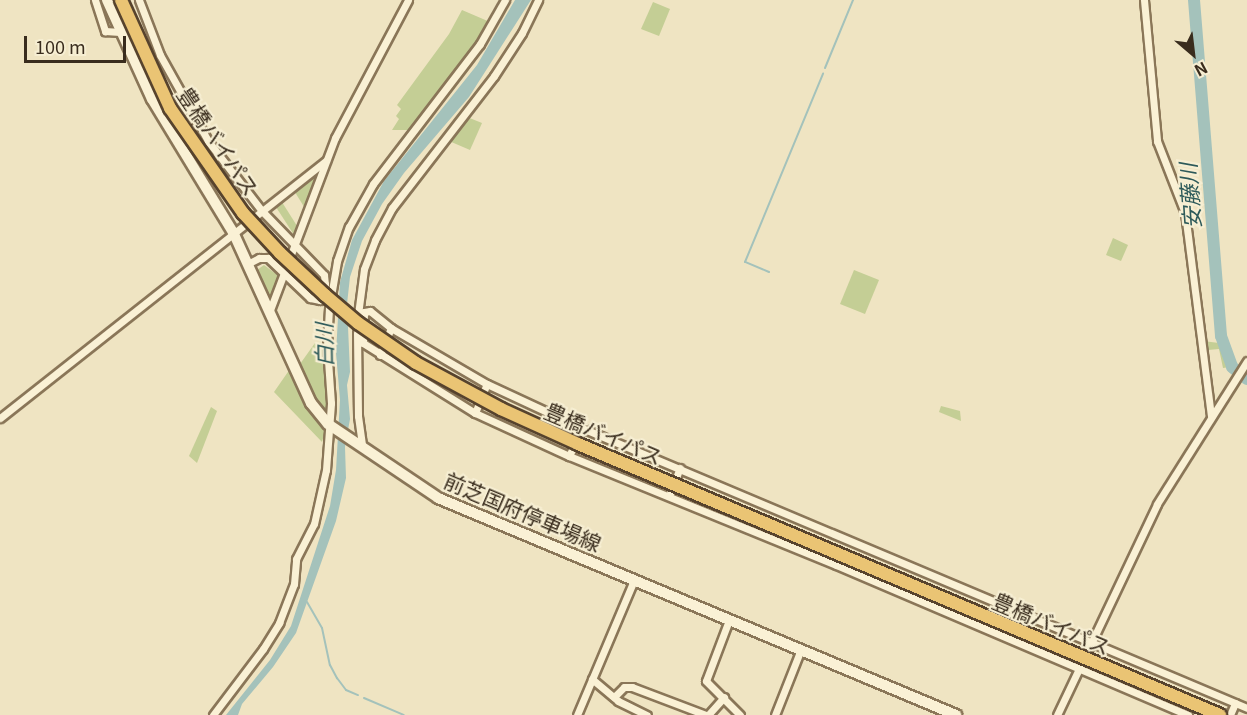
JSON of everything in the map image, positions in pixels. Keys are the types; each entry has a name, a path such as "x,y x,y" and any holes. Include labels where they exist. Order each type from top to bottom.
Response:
{"highway":[{"name":"豊橋バイパス","path":"116,0 134,48 165,108 200,163 240,216 277,257 321,298 413,366 498,412 576,449 1208,715"},
{"name":"豊橋バイパス","path":"122,0 170,108 243,213 325,295 358,323 416,363 501,409 578,444 1220,715"}],"main road":[{"name":"前芝国府停車場線","path":"107,0 120,33 174,140 234,232 311,403 329,425 438,498 956,715"}],"street":[{"path":"95,0 105,31 120,33"},
{"path":"139,0 160,55 208,141 262,211 294,247 324,275 325,284 320,300 310,298 268,258 259,258 249,263"},
{"path":"270,310 335,138 408,0"},
{"path":"213,715 264,649 279,623 294,584 296,559 314,524 326,470 331,403 327,346 329,308 337,261 349,227 373,184 480,44 505,0"},
{"path":"360,445 358,308 364,269 375,240 392,208 507,57 538,0"},
{"path":"1144,0 1156,141 1185,213 1211,416"},
{"path":"136,66 160,55"},
{"path":"0,418 326,161"},
{"path":"1188,715 836,565 569,456 475,413 363,343 364,312 369,311 391,328 486,384 582,428 1247,708"},
{"path":"380,355 391,328"},
{"path":"1058,715 1157,504 1247,361"},
{"path":"475,413 486,384"},
{"path":"569,456 582,428"},
{"path":"669,496 680,468"},
{"path":"836,565 846,540"},
{"path":"577,715 634,580"},
{"path":"729,620 706,681 740,715"},
{"path":"774,715 801,649"},
{"path":"592,679 636,713 647,715"},
{"path":"614,697 624,687 632,687 707,715 724,697"},
{"path":"1230,715 1235,703"}],"green space":[{"path":"653,2 670,9 659,36 641,29"},
{"path":"462,10 490,22 469,55 411,130 392,130 399,119 396,116 401,109 397,105 449,34"},
{"path":"467,117 482,123 470,150 449,141"},
{"path":"321,167 306,210 293,189"},
{"path":"280,199 299,229 296,238 274,204"},
{"path":"1113,238 1128,245 1121,261 1106,255"},
{"path":"264,265 280,277 271,301 257,270"},
{"path":"854,270 879,280 865,314 840,304"},
{"path":"1203,341 1219,343 1231,367 1223,368 1219,349 1208,350"},
{"path":"315,343 323,351 329,404 327,415 316,400 300,364"},
{"path":"290,369 312,414 326,428 322,442 274,392"},
{"path":"941,406 960,411 961,421 939,412"},
{"path":"211,407 217,411 197,463 189,456"}],"water":[{"path":"515,0 531,0 469,97 404,173 382,204 362,241 350,277 347,304 350,372 347,385 350,419 345,447 346,478 336,521 296,633 273,667 242,704 238,715 226,715 270,660 291,626 330,506 336,470 340,400 336,353 340,282 352,240 384,181 477,65"}],"waterway":[{"path":"825,68 853,0"},
{"name":"安藤川","path":"1194,0 1221,336 1232,367 1247,379"},
{"path":"769,272 745,262 823,74"},
{"path":"307,602 322,628 330,665 337,678 346,690 358,695"},
{"path":"364,698 404,715"}],"water label":[{"name":"白川","path":"323,345"}]}
